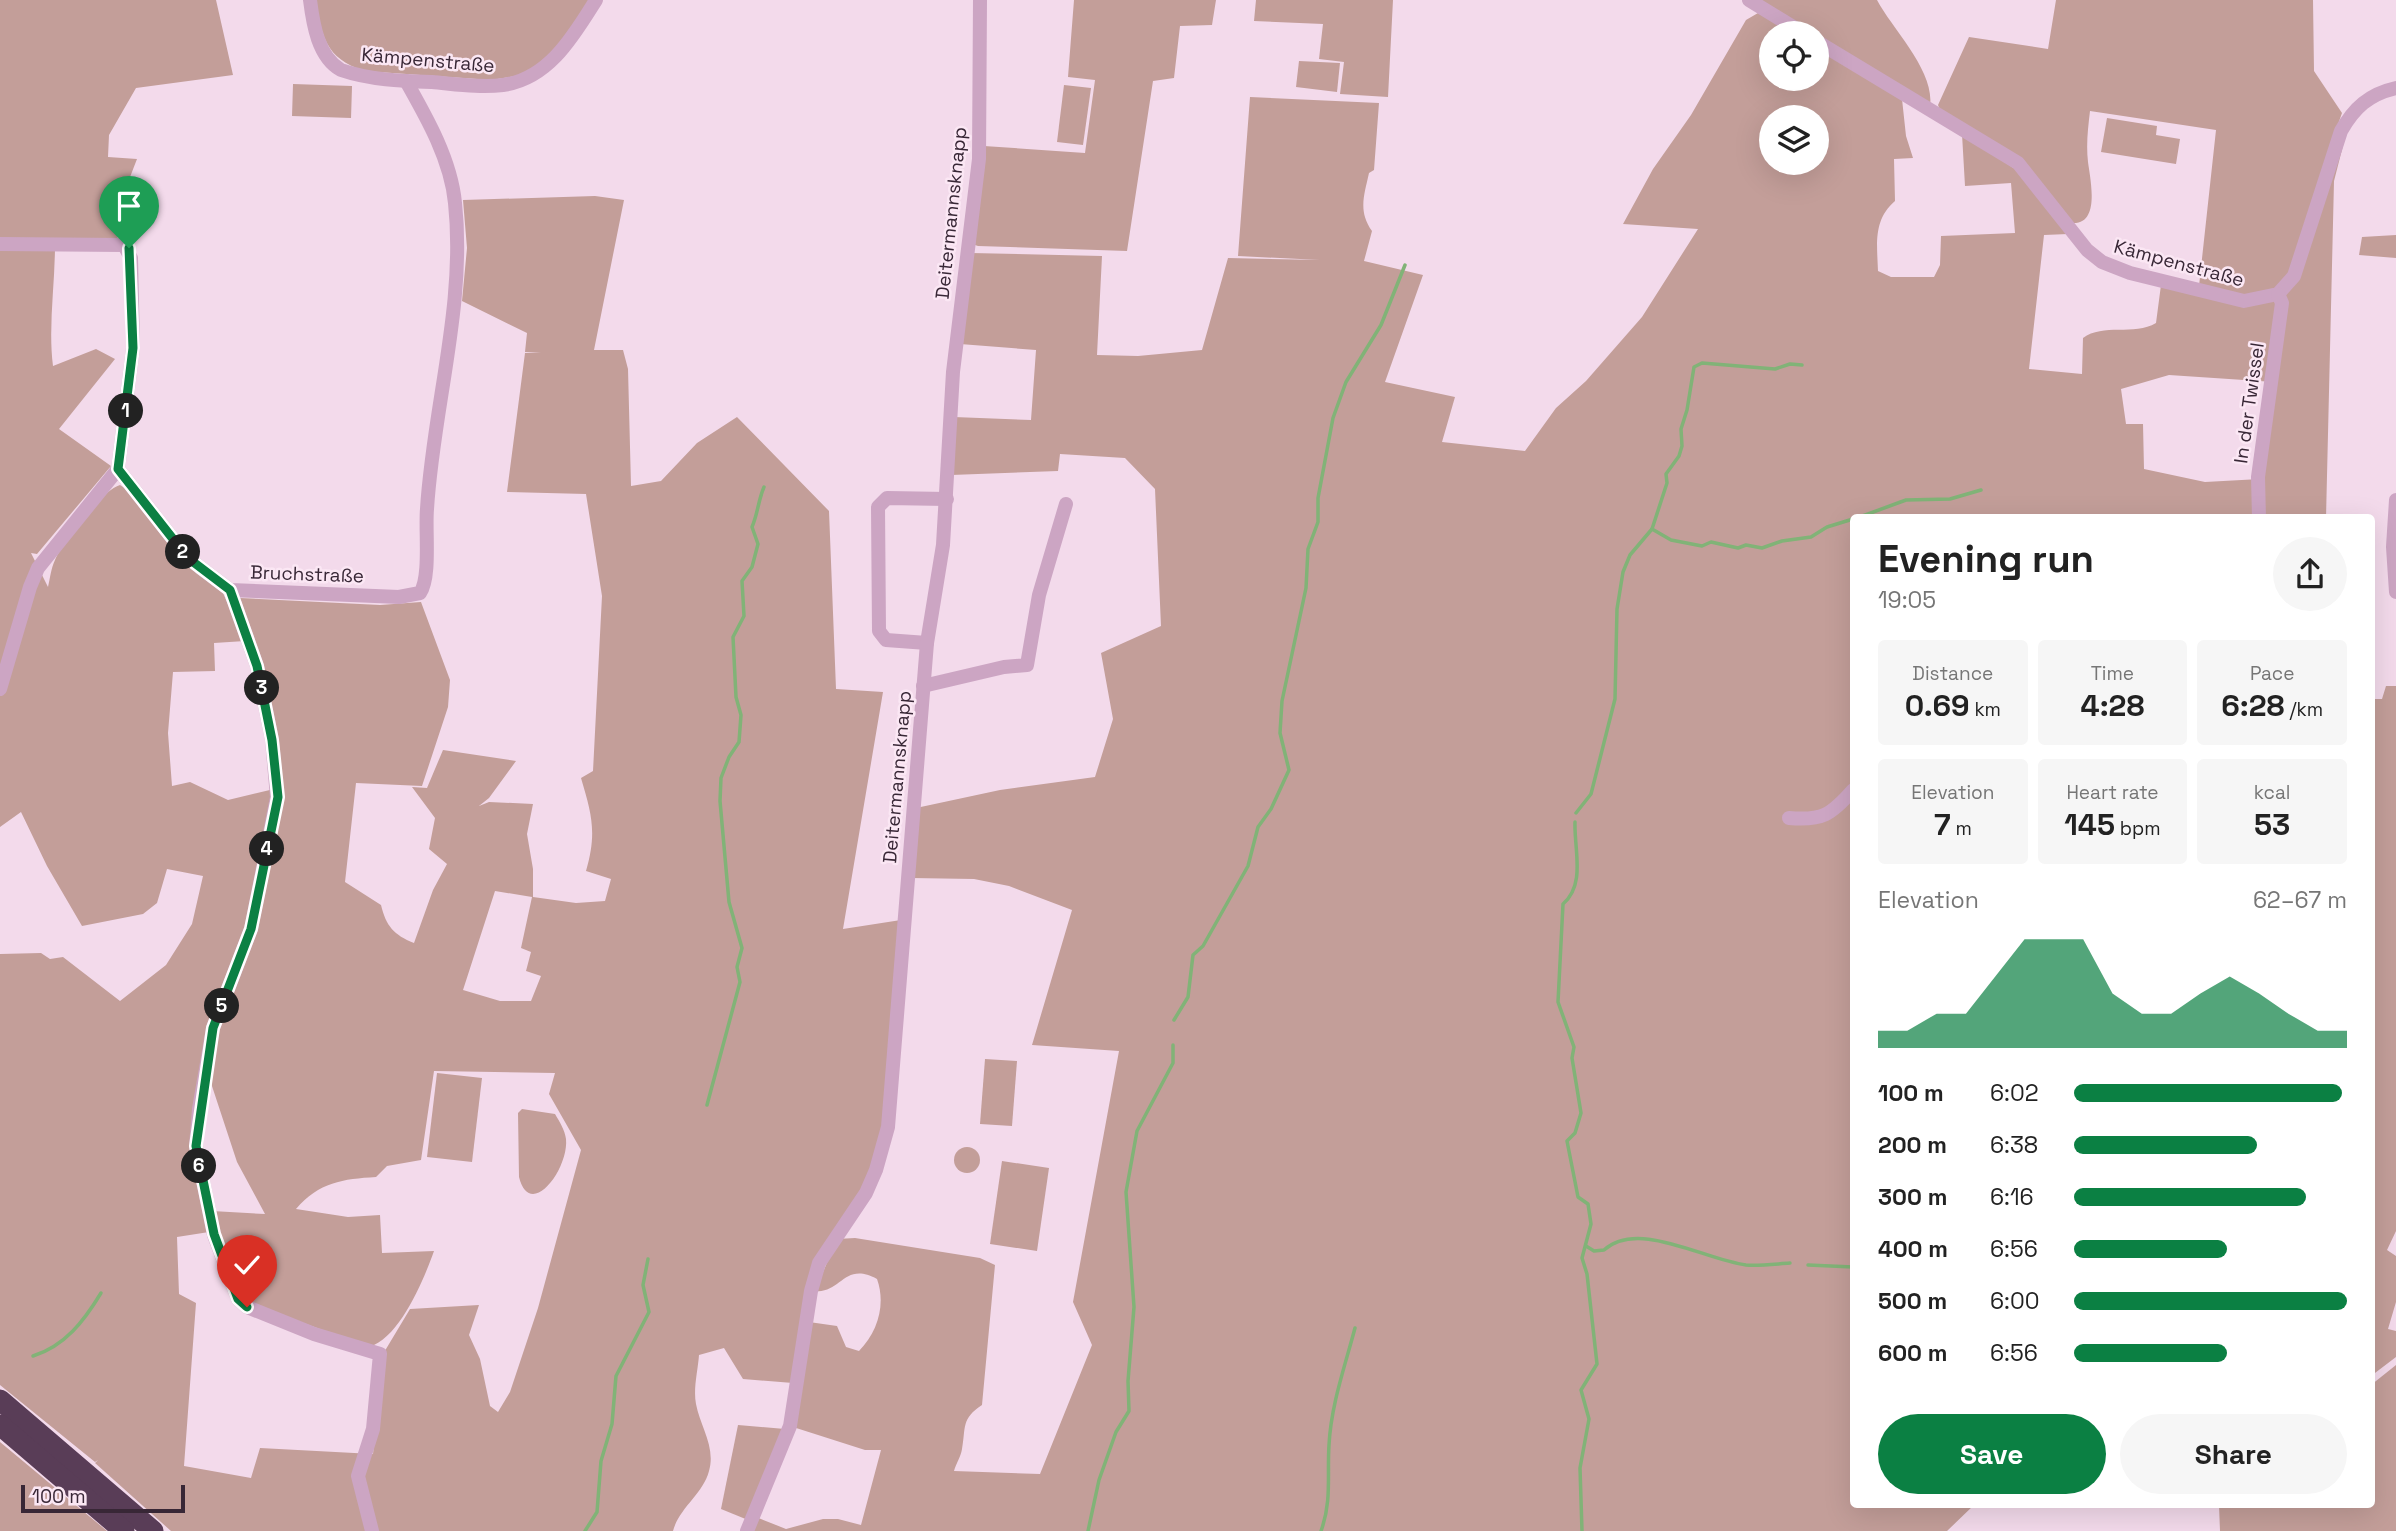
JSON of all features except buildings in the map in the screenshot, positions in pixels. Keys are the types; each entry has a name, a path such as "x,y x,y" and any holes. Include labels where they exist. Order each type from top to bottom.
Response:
{"highway":[{"path":"0,1400 153,1531"},
{"path":"0,1425 124,1531"}],"street":[{"name":"Kämpenstraße","path":"310,0 316,34 333,65 350,73 406,81 496,86 526,78 547,64 567,45 596,0"},
{"name":"Deitermannsknapp","path":"747,1531 790,1426 811,1291 819,1263 866,1193 876,1170 888,1127 927,643 942,557 953,372 979,159 980,0"},
{"path":"1749,0 1783,21"},
{"name":"Kämpenstraße","path":"1829,49 2018,163 2087,250 2102,262 2130,273 2244,302 2278,294"},
{"name":"Bruchstraße","path":"372,1531 358,1476 373,1429 380,1354 314,1334 247,1307 238,1299 214,1234 196,1146 199,1109 213,1028 251,929 278,797 272,740 257,666 230,590 412,597 424,587 427,502 452,316 456,217 445,162 406,81"},
{"path":"2278,294 2294,275 2332,154 2348,118 2368,98 2396,88"},
{"path":"0,244 115,244 129,248 133,348 118,469 38,568 0,689"},
{"name":"In der Twissel","path":"2259,514 2258,477 2282,303 2278,294"},
{"path":"118,469 188,558 230,590"},
{"path":"927,643 886,640 878,631 877,507 887,498 947,499"},
{"path":"2396,500 2396,592"},
{"path":"923,686 1004,667 1027,665 1039,595 1066,505"},
{"path":"1789,818 1815,820 1836,809 1850,793"}],"shaded area":[{"path":"0,0 216,0 233,75 136,88 109,135 108,157 137,159 125,190 117,242 0,241"},
{"path":"314,0 591,0 555,52 523,75 491,80 364,71 333,52 320,25"},
{"path":"1074,0 1216,0 1212,25 1180,26 1174,78 1153,81 1127,251 975,245 984,146 1085,153 1095,80 1068,77"},
{"path":"1256,0 1393,0 1388,97 1340,94 1344,62 1319,59 1323,24 1254,21"},
{"path":"1761,0 1877,0 1920,65 1930,93 1930,106 1829,43 1829,21 1794,21"},
{"path":"2056,0 2313,0 2314,71 2342,113 2330,147 2347,130 2334,181 2326,514 1850,514 1850,1508 1971,1508 1947,1531 750,1531 756,1517 786,1529 823,1519 838,1519 861,1525 881,1450 865,1450 793,1427 809,1322 837,1326 846,1347 859,1351 871,1335 879,1317 880,1288 877,1279 866,1274 850,1276 824,1291 815,1291 837,1239 855,1238 980,1258 995,1265 982,1405 967,1419 961,1452 954,1471 1040,1474 1092,1345 1073,1302 1119,1051 1032,1045 1072,910 1009,886 974,879 911,878 916,808 1000,790 1095,777 1113,719 1101,653 1161,626 1155,489 1125,458 1060,454 1058,471 951,475 954,417 1031,420 1036,350 960,344 971,253 1102,256 1097,355 1138,356 1202,350 1228,258 1320,260 1238,256 1250,97 1379,103 1374,170 1369,173 1363,203 1365,217 1372,231 1364,261 1423,275 1385,382 1455,397 1442,442 1525,451 1556,408 1586,381 1642,317 1698,229 1623,224 1653,169 1691,115 1746,20 1758,13 1772,21 1759,21 1759,91 1829,91 1829,54 1902,99 1906,136 1913,158 1894,159 1895,201 1880,224 1877,242 1878,271 1891,277 1934,277 1940,265 1941,236 2015,233 2011,183 1965,186 1962,134 2021,173 2068,234 2044,235 2029,369 2082,374 2083,338 2100,331 2138,329 2156,323 2161,285 2199,286 2216,130 2090,111 2087,149 2092,199 2087,217 2081,222 2072,223 2046,189 1940,110 1938,105 1969,37 2048,49","holes":["2169,375 2274,382 2260,479 2205,482 2144,469 2143,424 2126,424 2121,389"]},
{"path":"1299,61 1340,63 1337,92 1296,87"},
{"path":"293,84 352,86 351,118 292,116"},
{"path":"1064,85 1091,88 1083,145 1057,142"},
{"path":"2107,118 2157,126 2156,135 2180,139 2176,164 2101,152"},
{"path":"595,196 624,200 594,350 623,350 628,369 631,486 661,481 697,443 737,417 829,511 836,689 883,692 843,929 901,920 884,1126 862,1192 827,1241 814,1266 807,1290 793,1383 743,1379 724,1348 699,1355 695,1398 709,1445 711,1462 702,1487 680,1515 673,1531 171,1531 95,1463 98,1460 95,1462 0,1385 0,954 41,953 50,959 63,957 120,1001 166,965 192,924 203,876 167,869 157,903 143,914 82,926 47,866 21,812 0,827 0,247 55,245 51,321 53,366 96,349 115,359 59,429 111,466 37,554 31,553 48,587 54,563 66,541 103,496 120,485 135,495 196,573 223,593 245,641 214,643 215,671 173,672 168,733 172,786 190,782 228,800 274,789 271,817 246,938 206,1041 191,1141 209,1232 177,1237 179,1294 196,1303 184,1466 251,1478 260,1448 373,1454 383,1354 410,1309 479,1305 469,1335 480,1359 490,1406 498,1412 510,1392 538,1308 581,1150 549,1094 555,1073 434,1071 421,1160 387,1166 376,1177 332,1184 314,1193 296,1209 348,1217 380,1215 382,1253 434,1251 424,1277 401,1320 391,1332 369,1347 243,1301 214,1226 212,1211 265,1214 237,1162 209,1077 216,1033 255,928 281,795 261,667 240,598 380,605 421,602 450,680 448,707 422,786 356,783 345,882 381,905 388,924 401,937 414,943 433,890 447,864 429,849 435,818 412,787 427,788 443,750 516,761 489,798 479,806 489,802 533,804 527,834 533,869 533,897 576,903 605,901 611,879 586,871 592,824 581,778 593,771 602,596 586,494 507,492 525,353 541,352 525,352 527,333 462,301 467,248 463,200","holes":["495,891 532,897 521,948 531,952 526,971 541,976 531,1001 500,1001 463,990"]},
{"path":"2396,235 2396,258 2359,255 2362,237"},
{"path":"2386,686 2396,686 2396,1231 2387,1250 2396,1256 2396,1302 2388,1329 2396,1331 2396,1357 2375,1373 2375,699 2382,699"},
{"path":"985,1059 1017,1061 1012,1126 980,1124"},
{"path":"437,1073 482,1078 472,1162 427,1157"},
{"path":"522,1109 555,1114 566,1139 565,1151 555,1176 548,1186 531,1194 524,1189 519,1177 518,1113"},
{"path":"967,1147 976,1151 980,1160 976,1169 967,1173 958,1169 954,1160 958,1151"},
{"path":"1002,1161 1049,1168 1037,1251 990,1244"},
{"path":"2396,1365 2396,1531 2220,1531 2219,1508 2375,1508 2375,1382"},
{"path":"738,1425 785,1429 748,1520 721,1509"},
{"path":"0,1442 107,1531 0,1531"}],"waterway":[{"path":"1174,1020 1188,997 1193,955 1203,946 1248,866 1258,827 1271,809 1289,770 1280,733 1282,701 1306,588 1308,549 1318,522 1318,498 1333,418 1346,382 1381,325 1405,265"},
{"path":"1576,813 1591,794 1615,699 1617,609 1623,572 1630,555 1652,529 1667,483 1666,474 1679,456 1682,446 1681,429 1694,367 1702,363 1775,369 1790,364 1802,365"},
{"path":"707,1105 740,982 737,967 742,948 729,902 720,801 721,778 729,757 739,742 741,715 736,697 733,637 744,616 742,581 752,567 758,544 752,527 764,487"},
{"path":"1868,514 1906,500 1950,499 1981,490"},
{"path":"1652,529 1671,540 1702,546 1711,542 1738,548 1746,545 1762,548 1782,541 1811,537 1827,527 1850,520"},
{"path":"1575,822 1577,877 1570,896 1563,904 1558,1002 1574,1047 1572,1058 1581,1113 1575,1133 1567,1141 1578,1197 1588,1204 1591,1224 1582,1258 1587,1274 1597,1364 1581,1390 1589,1419 1580,1468 1582,1531"},
{"path":"1088,1531 1099,1480 1116,1432 1129,1411 1128,1381 1134,1307 1126,1192 1137,1131 1173,1063 1173,1045"},
{"path":"1586,1246 1594,1251 1604,1250 1618,1242 1653,1240 1746,1265 1790,1263"},
{"path":"585,1531 597,1512 601,1461 612,1424 616,1376 649,1312 643,1285 648,1259"},
{"path":"1808,1265 1850,1267"},
{"path":"33,1356 55,1346 73,1331 101,1293"},
{"path":"1321,1531 1328,1499 1332,1415 1355,1328"}],"route":[{"path":"129,248 134,319 133,348 118,469 188,558 209,577 230,590 257,666 278,782 278,797 251,929 213,1028 199,1109 196,1146 214,1234 238,1299 247,1307"}]}
